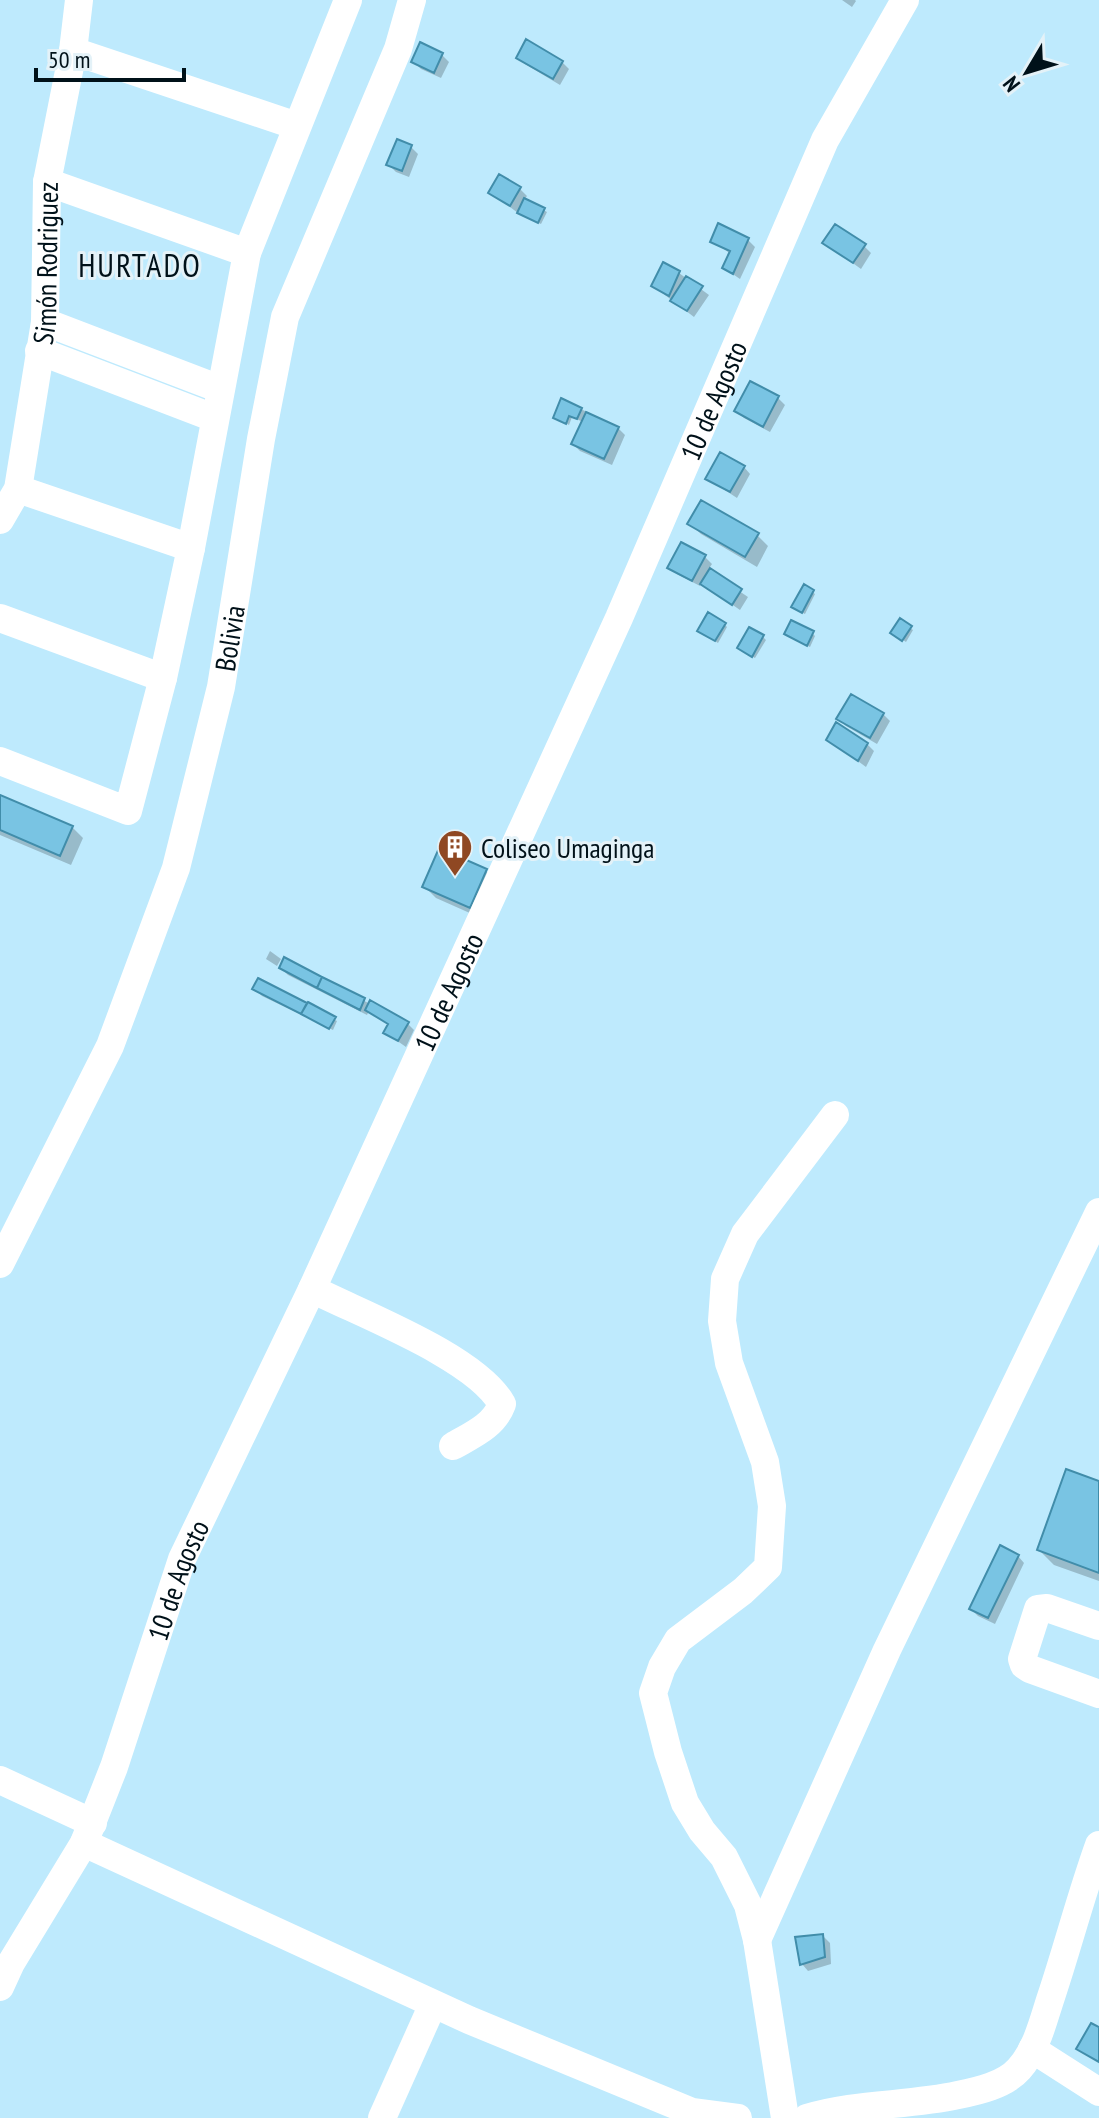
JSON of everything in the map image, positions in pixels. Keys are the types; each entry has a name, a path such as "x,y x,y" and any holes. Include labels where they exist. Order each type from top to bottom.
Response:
{"street":[{"name":"Simón Rodriguez","path":"0,520 18,489 45,322 47,182 73,51 79,0"},
{"name":"Bolivia","path":"0,1264 110,1046 176,868 221,687 261,439 285,317 398,49 412,0"},
{"name":"10 de Agosto","path":"0,1987 88,1833 182,1559 312,1289 619,618 825,140 905,0"},
{"path":"0,761 128,811 163,678 191,548 247,253 341,2"},
{"path":"73,51 297,126"},
{"path":"47,182 247,253"},
{"path":"45,322 220,389"},
{"path":"39,351 214,418"},
{"path":"116,381 125,353"},
{"path":"18,489 191,548"},
{"path":"0,618 163,678"},
{"path":"785,2118 757,1940 748,1905 724,1857 702,1831 685,1803 653,1693 662,1667 678,1640 743,1591 768,1567 772,1506 765,1462 729,1363 722,1321 725,1279 745,1234 835,1115"},
{"path":"757,1940 887,1650 1099,1212"},
{"path":"312,1289 441,1352 497,1395 502,1404 489,1425 453,1446"},
{"path":"1099,1626 1047,1608 1038,1609 1022,1659 1030,1669 1099,1694"},
{"path":"0,1780 88,1833 433,2004 692,2112 738,2118"},
{"path":"807,2118 835,2109 955,2096 1008,2079 1019,2069 1032,2049 1099,1845"},
{"path":"382,2118 433,2004"},
{"path":"1032,2049 1099,2092"}],"building":[{"path":"526,39 563,61 553,79 516,58"},
{"path":"420,42 443,53 434,73 411,62"},
{"path":"397,139 412,145 402,171 386,165"},
{"path":"499,174 521,187 510,206 488,193"},
{"path":"524,198 545,208 538,223 517,213"},
{"path":"718,223 749,238 733,274 722,268 730,251 710,242"},
{"path":"835,224 866,244 853,263 822,243"},
{"path":"663,262 680,271 669,296 651,286"},
{"path":"686,276 703,286 687,311 670,301"},
{"path":"750,381 779,396 763,427 734,411"},
{"path":"561,398 582,408 577,419 569,416 566,424 553,418"},
{"path":"586,412 619,427 604,459 571,444"},
{"path":"720,452 745,466 730,492 705,479"},
{"path":"701,500 759,533 745,557 687,524"},
{"path":"681,542 706,555 692,581 667,568"},
{"path":"710,568 742,589 732,605 700,584"},
{"path":"804,584 814,590 802,613 791,607"},
{"path":"708,612 726,623 715,641 697,631"},
{"path":"900,618 912,626 902,641 890,633"},
{"path":"791,620 814,631 807,646 784,634"},
{"path":"749,627 764,635 752,657 737,648"},
{"path":"851,694 884,713 870,738 836,719"},
{"path":"836,722 868,743 858,761 826,740"},
{"path":"0,795 73,826 60,856 0,830"},
{"name":"Coliseo Umaginga","path":"439,848 487,869 470,908 422,887"},
{"path":"284,957 322,977 317,988 279,968"},
{"path":"322,977 365,998 360,1010 317,988"},
{"path":"258,978 307,1003 301,1014 252,989"},
{"path":"370,1000 409,1022 398,1041 383,1033 388,1024 365,1010"},
{"path":"308,1002 336,1017 329,1029 301,1014"},
{"path":"1066,1469 1099,1481 1099,1573 1037,1550"},
{"path":"1000,1545 1019,1555 988,1618 969,1609"},
{"path":"823,1934 825,1957 800,1965 795,1937"},
{"path":"1091,2023 1099,2027 1099,2062 1076,2049"}],"place":[{"name":"Coliseo Umaginga","path":"455,878"}],"district":[{"name":"HURTADO","path":"140,265"}]}
